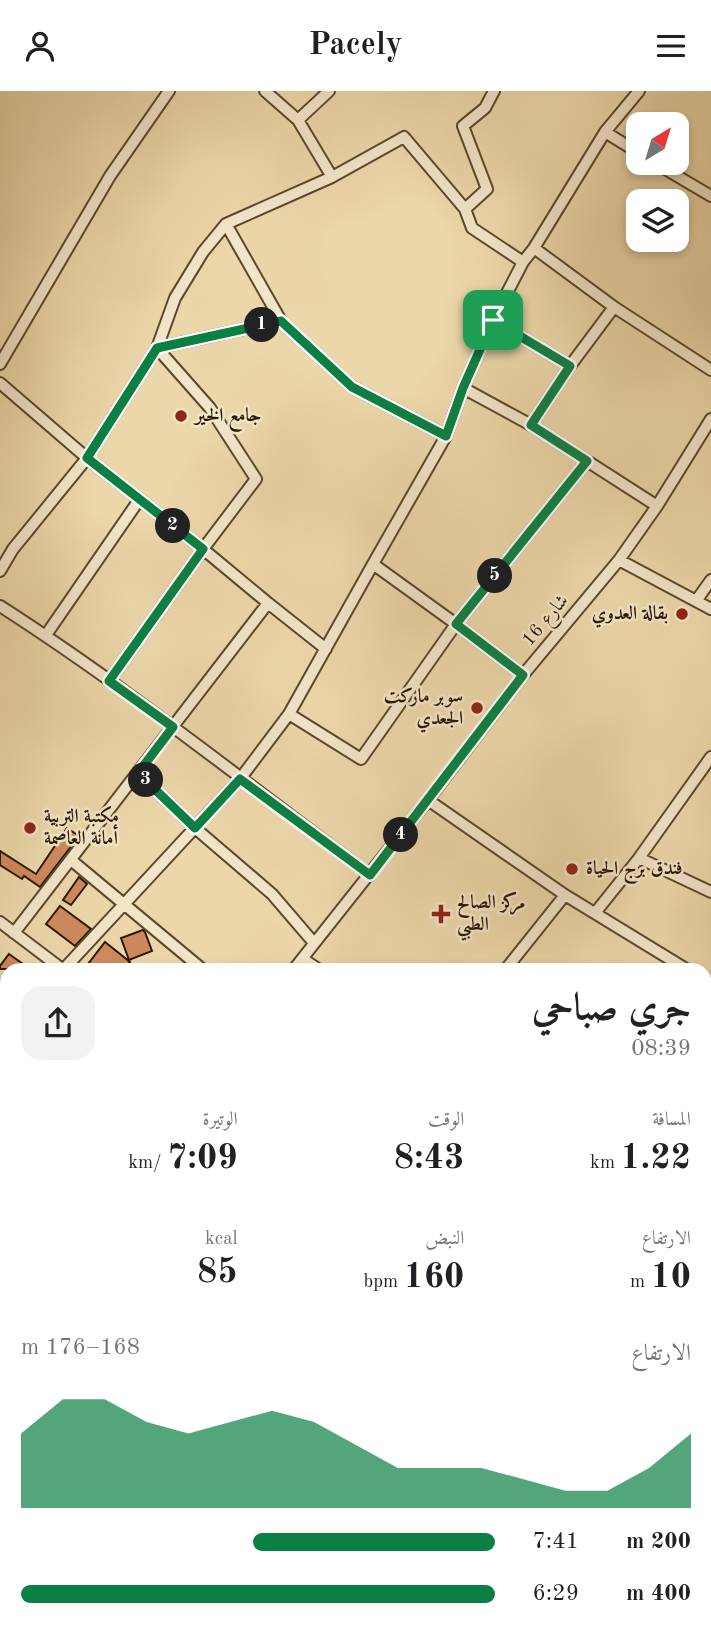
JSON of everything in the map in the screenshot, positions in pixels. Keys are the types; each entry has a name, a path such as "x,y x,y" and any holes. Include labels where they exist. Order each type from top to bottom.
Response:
{"street":[{"path":"0,364 110,176 169,91"},
{"path":"265,91 298,120 332,177"},
{"path":"298,120 328,91"},
{"path":"465,209 487,189 463,126 485,109 494,91"},
{"path":"69,963 240,779 289,714 446,436 463,388 493,320 523,262 605,132 633,93"},
{"path":"605,132 626,145"},
{"path":"0,571 13,549 87,458 157,348 175,298 203,252 226,224 332,177 404,137 465,209 472,228 523,262"},
{"path":"675,175 711,196"},
{"path":"226,224 281,321 352,387 446,436"},
{"path":"534,248 614,307 711,370"},
{"path":"531,425 614,307"},
{"path":"493,320 570,366"},
{"path":"157,348 281,321"},
{"path":"109,681 256,479 210,408 157,348"},
{"path":"0,383 87,458 327,649"},
{"path":"463,388 531,425 657,506"},
{"name":"شارع 16","path":"299,963 523,675 619,560 657,506 711,419"},
{"path":"289,714 361,759 456,624 587,461"},
{"path":"46,635 139,499"},
{"path":"619,560 711,609"},
{"path":"373,564 523,675"},
{"path":"696,601 711,580"},
{"path":"14,933 268,603"},
{"path":"0,605 173,727 370,875"},
{"path":"595,913 639,858 711,757"},
{"path":"138,773 195,828 272,894 314,943"},
{"path":"428,800 565,895 677,963"},
{"path":"639,858 711,892"},
{"path":"71,860 195,963"},
{"path":"511,963 565,895"},
{"path":"0,922 55,963"},
{"path":"303,958 310,963"}],"building":[{"path":"67,828 79,836 40,887 0,865 0,851 36,874"},
{"path":"79,877 87,884 71,905 63,900"},
{"path":"60,906 91,929 75,946 46,924"},
{"path":"143,930 152,951 129,960 121,938"},
{"path":"105,942 130,962 129,963 89,963"},
{"path":"9,954 22,963 2,963"}],"place":[{"name":"جامع الخير","path":"181,416"},
{"name":"بقالة العدوي","path":"682,614"},
{"name":"سوبر ماركت الجعدي","path":"477,708"},
{"name":"مكتبة التربية أمانة العاصمة","path":"30,828"},
{"name":"فندق برج الحياة","path":"572,869"},
{"name":"مركز الصالح الطبي","path":"441,914"}],"route":[{"path":"493,320 570,366 531,425 587,461 456,624 523,675 370,875 240,779 195,828 138,773 173,727 109,681 203,549 87,458 157,348 281,321 352,387 446,436 463,388 493,320"}]}
